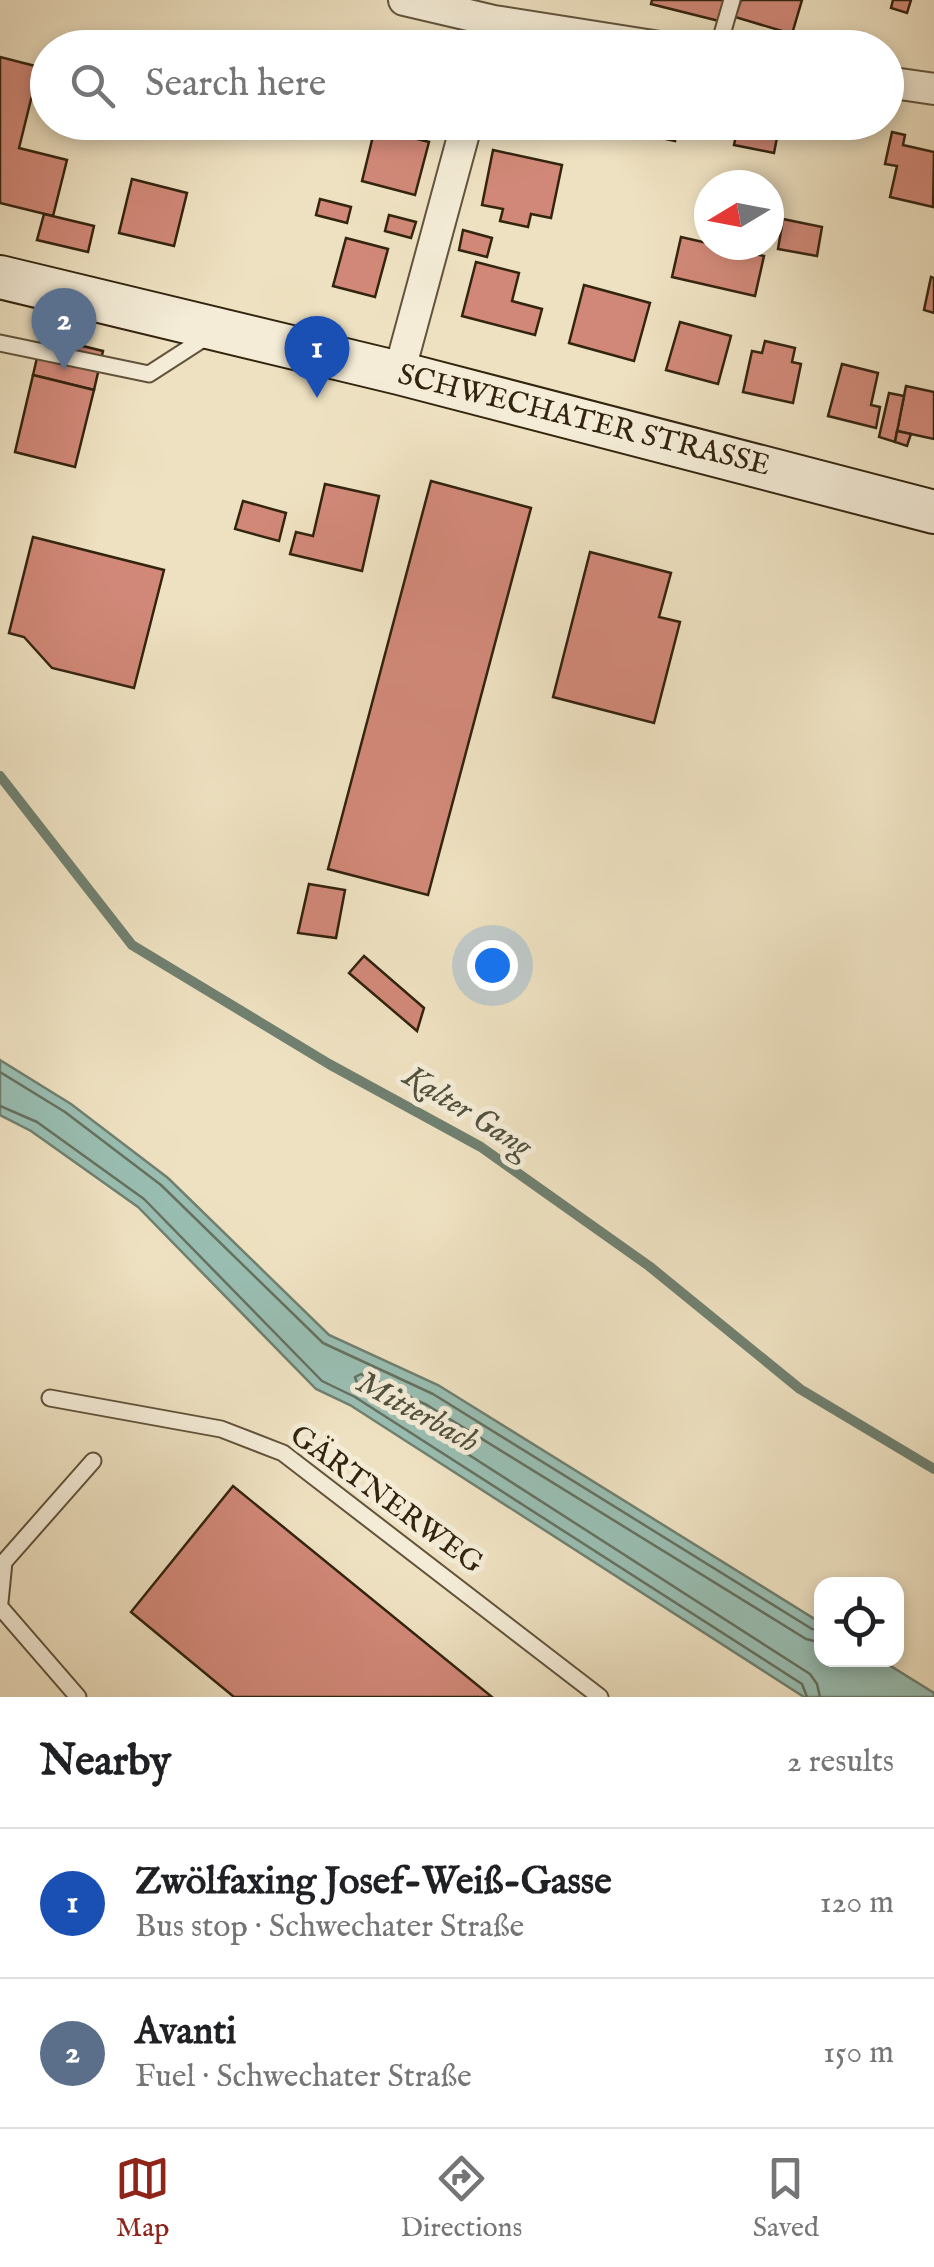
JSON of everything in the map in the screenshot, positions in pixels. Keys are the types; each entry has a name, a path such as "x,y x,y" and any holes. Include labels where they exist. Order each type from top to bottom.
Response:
{"main road":[{"name":"SCHWECHATER STRASSE","path":"0,277 399,374 934,512"}],"street":[{"path":"404,0 481,30"},
{"path":"904,85 934,89"},
{"path":"399,374 461,140"}],"lane":[{"path":"723,30 732,0"},
{"path":"0,343 149,374 218,330"},
{"name":"GÄRTNERWEG","path":"50,1398 220,1429 283,1453 600,1697"},
{"path":"78,1697 0,1604 4,1562 93,1461"}],"water":[{"name":"Mitterbach","path":"0,1060 71,1104 168,1178 329,1335 438,1385 814,1619 814,1667 892,1667 934,1693 934,1697 804,1697 350,1405 316,1389 138,1207 31,1131 0,1115"}],"building":[{"path":"652,0 725,0 719,21 651,4"},
{"path":"741,0 802,0 793,30 779,30 735,17"},
{"path":"893,0 911,0 907,13 891,8"},
{"path":"0,57 30,65 30,103 19,148 67,160 53,216 0,203"},
{"path":"372,140 429,142 415,195 362,181"},
{"path":"735,140 777,140 774,153 734,145"},
{"path":"890,140 904,140 903,145 934,152 933,207 890,197 897,166 885,164"},
{"path":"493,150 562,165 551,218 531,214 528,227 500,221 503,209 482,205"},
{"path":"132,179 187,193 174,246 119,233"},
{"path":"320,199 351,207 347,223 316,215"},
{"path":"44,214 94,226 88,252 37,240"},
{"path":"389,215 416,222 411,238 385,231"},
{"path":"784,219 822,227 817,256 784,250"},
{"path":"463,230 492,238 487,257 459,250"},
{"path":"681,237 694,240 694,260 763,260 755,296 672,277"},
{"path":"346,238 388,249 375,297 333,286"},
{"path":"476,262 519,273 512,301 542,309 535,335 462,316"},
{"path":"931,277 934,278 934,313 924,310"},
{"path":"584,285 650,303 634,361 569,343"},
{"path":"680,322 731,336 718,384 666,370"},
{"path":"42,336 103,351 94,390 33,375"},
{"path":"765,341 795,348 792,362 801,364 793,403 743,392 752,351 762,353"},
{"path":"842,364 878,373 871,405 880,407 876,428 828,416"},
{"path":"33,375 94,390 75,467 15,452"},
{"path":"906,386 934,392 934,439 897,431"},
{"path":"889,393 904,396 895,442 879,437"},
{"path":"897,431 911,434 907,446 895,442"},
{"path":"431,481 531,508 428,895 328,869"},
{"path":"325,484 379,496 362,571 290,554 296,532 313,536"},
{"path":"243,501 286,513 279,541 235,529"},
{"path":"33,537 164,570 134,688 52,668 24,637 9,633"},
{"path":"590,552 671,573 659,617 680,622 654,723 553,697"},
{"path":"309,884 345,890 336,938 298,933"},
{"path":"364,956 424,1008 417,1031 349,973"},
{"path":"233,1486 492,1697 234,1697 131,1612"}],"waterway":[{"name":"Kalter Gang","path":"0,776 132,945 329,1064 481,1147 649,1266 800,1389 934,1469"}],"place":[{"name":"Avanti","path":"64,370"},
{"name":"Zwölfaxing Josef-Weiß-Gasse","path":"317,398"}]}
